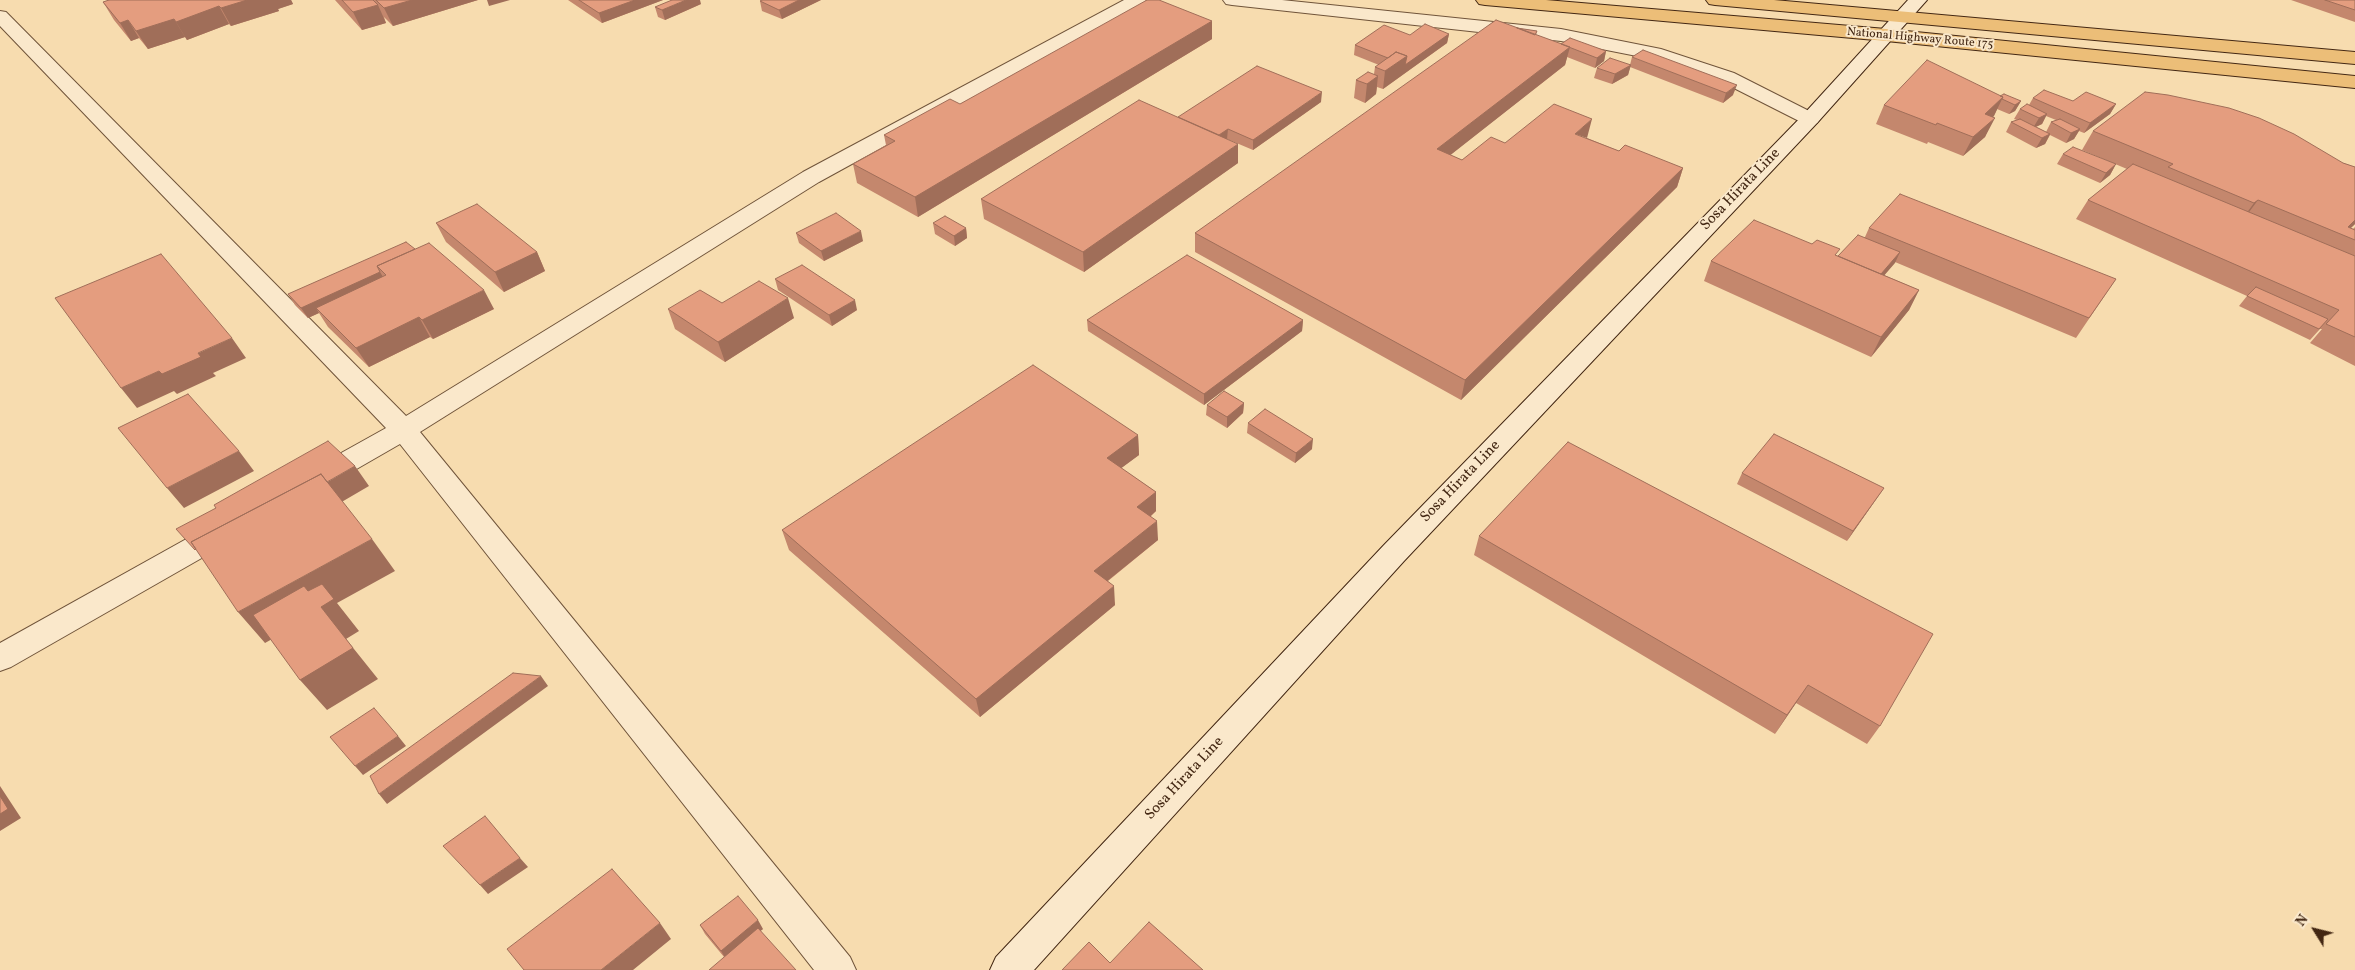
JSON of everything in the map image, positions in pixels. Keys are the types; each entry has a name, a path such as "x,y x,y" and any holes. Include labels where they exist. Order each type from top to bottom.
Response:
{"highway":[{"name":"National Highway Route 175","path":"1486,0 1902,17 2355,82"},
{"name":"National Highway Route 175","path":"1715,0 2355,58"}],"street":[{"path":"301,488 404,430 811,178 1136,0"},
{"path":"1232,0 1561,35 1661,55 1726,77 1810,119"},
{"path":"0,16 404,430 837,970"},
{"name":"Sosa Hirata Line","path":"1009,970 1394,552 1810,119 1902,17"},
{"path":"0,658 241,522"}],"building":[{"path":"109,0 247,0 221,8 219,6 176,22 174,19 136,31 128,20 120,23 103,2"},
{"path":"342,0 373,0 378,5 353,12"},
{"path":"376,0 412,0 384,8"},
{"path":"579,0 635,0 599,13"},
{"path":"672,0 686,0 662,10 655,7"},
{"path":"799,0 779,10 760,1"},
{"path":"1147,0 1159,0 1212,21 915,197 853,164 895,141 884,135 950,99 960,104"},
{"path":"2325,0 2355,0 2355,10"},
{"path":"1496,20 1570,47 1437,149 1462,160 1491,137 1505,143 1554,104 1592,119 1575,134 1619,151 1625,145 1683,168 1465,380 1195,233"},
{"path":"1425,24 1449,34 1405,65 1407,56 1396,52 1388,58 1355,45 1384,25 1410,35"},
{"path":"1517,28 1537,31 1535,35"},
{"path":"1570,38 1606,51 1597,58 1561,44"},
{"path":"1643,50 1737,85 1726,93 1632,57"},
{"path":"1396,52 1407,56 1385,71 1375,67"},
{"path":"1610,58 1631,65 1615,74 1597,68"},
{"path":"1927,60 2003,97 1985,114 1995,118 1973,137 1884,105"},
{"path":"1257,66 1322,92 1253,140 1228,129 1219,135 1178,117"},
{"path":"1368,72 1378,76 1367,84 1356,80"},
{"path":"2044,90 2073,101 2086,92 2116,104 2090,123 2033,98"},
{"path":"2145,92 2229,108 2259,118 2294,134 2343,163 2355,167 2355,220 2348,227 2355,230 2355,240 2258,200 2254,203 2168,167 2173,164 2093,131"},
{"path":"2004,94 2021,101 2015,105 2002,99 2003,97 2000,96"},
{"path":"1139,100 1238,144 1083,252 981,199"},
{"path":"2027,104 2047,114 2039,118 2020,109"},
{"path":"2020,119 2050,134 2042,138 2011,122"},
{"path":"2060,119 2080,129 2071,133 2051,122"},
{"path":"2073,147 2116,164 2106,173 2063,154"},
{"path":"2133,164 2355,256 2355,337 2326,324 2339,310 2088,200"},
{"path":"1900,194 2116,279 2089,318 1869,228"},
{"path":"477,204 537,252 495,272 436,223"},
{"path":"836,213 861,231 821,251 796,233"},
{"path":"945,216 966,228 954,236 933,223"},
{"path":"1754,220 1812,244 1817,240 1840,249 1835,255 1919,290 1881,337 1711,261"},
{"path":"1858,235 1900,252 1881,274 1838,256"},
{"path":"406,242 415,249 377,266 380,272 301,308 288,294"},
{"path":"429,243 484,290 422,320 419,317 356,348 316,308 386,275 377,266"},
{"path":"161,254 232,338 198,353 201,357 162,374 159,371 121,388 55,298"},
{"path":"1187,255 1303,320 1204,394 1087,320"},
{"path":"802,265 855,300 829,315 775,279"},
{"path":"759,281 788,298 718,342 668,309 700,290 722,303"},
{"path":"2256,287 2328,319 2319,329 2247,296"},
{"path":"1033,365 1138,435 1107,458 1156,492 1137,507 1157,521 1094,571 1114,586 976,699 782,530"},
{"path":"1224,391 1244,403 1227,417 1207,405"},
{"path":"188,394 239,451 167,488 118,428"},
{"path":"1265,409 1313,439 1296,453 1248,423"},
{"path":"1774,434 1884,488 1853,531 1742,473"},
{"path":"328,441 355,466 327,482 321,474 191,542 195,550 176,529 216,508 214,505"},
{"path":"1568,442 1933,634 1880,726 1808,685 1787,715 1479,536"},
{"path":"321,474 372,539 238,612 191,542"},
{"path":"322,584 334,599 321,607 353,648 300,680 253,615 304,586 308,591"},
{"path":"513,673 541,676 379,794 370,776"},
{"path":"374,708 398,736 355,766 330,737"},
{"path":"0,796 8,809 0,814"},
{"path":"485,816 520,858 480,885 443,846"},
{"path":"612,869 660,923 601,970 524,970 507,949"},
{"path":"738,896 758,920 721,951 700,925"},
{"path":"1149,922 1203,970 1062,970 1089,942 1110,963"},
{"path":"758,928 796,970 709,970"}]}
